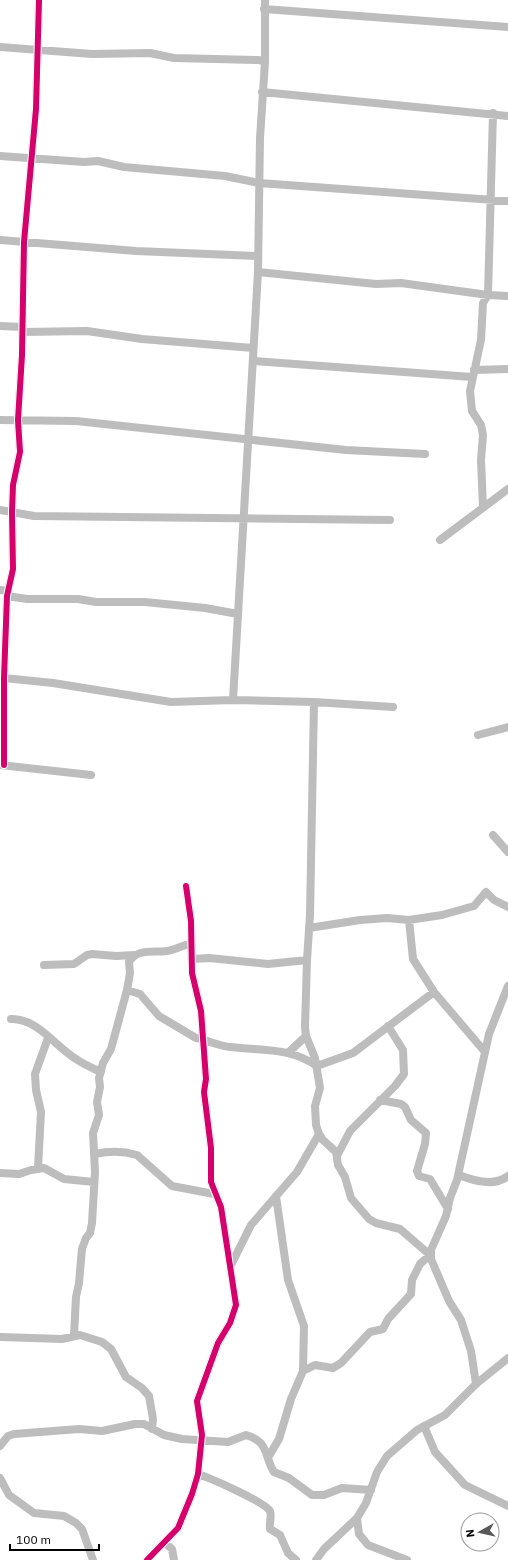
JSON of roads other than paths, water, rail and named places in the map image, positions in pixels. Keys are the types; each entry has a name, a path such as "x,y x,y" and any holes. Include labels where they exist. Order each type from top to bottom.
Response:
{"street":[{"path":"39,0 32,159 24,242 18,420 20,452 14,485 12,512 14,569 5,592 2,765 91,775"},
{"path":"234,700 258,272 257,256 262,92 265,62 265,0"},
{"path":"264,10 508,27"},
{"path":"0,47 92,54 150,53 174,58 259,60 265,62"},
{"path":"262,92 493,113 508,116"},
{"path":"483,507 481,460 483,435 481,425 472,410 470,391 481,340 483,303 488,295 493,113"},
{"path":"0,156 84,162 98,161 124,167 225,176 259,183 508,201"},
{"path":"0,240 136,251 257,256"},
{"path":"258,272 376,284 402,284 488,295 508,296"},
{"path":"0,326 22,330 87,332 142,339 253,348"},
{"path":"252,360 473,373 508,369"},
{"path":"0,420 76,421 346,450 425,454"},
{"path":"440,540 508,488"},
{"path":"0,510 34,516 243,520 390,520"},
{"path":"5,592 27,599 78,599 96,602 145,602 205,608 238,614"},
{"path":"3,672 53,683 172,702 234,700 314,702 393,707"},
{"path":"314,702 309,928 306,960 306,1036 314,1054 317,1066 320,1092 316,1099 315,1111 319,1134 336,1152 338,1165 345,1176 351,1198 363,1213 376,1224 400,1229 430,1255 432,1263 449,1301 461,1320 471,1351 476,1384"},
{"path":"478,735 508,727"},
{"path":"493,835 508,852"},
{"path":"147,1560 178,1528 198,1474 202,1428 197,1400 218,1343 230,1323 236,1305 221,1207 214,1194 211,1182 211,1148 204,1092 206,1078 201,1011 193,982 190,916 186,886"},
{"path":"309,928 360,920 387,918 409,920 470,908 476,904 486,892 494,900 508,907"},
{"path":"409,920 413,959 434,992 485,1052"},
{"path":"44,965 74,964 87,955 92,954 116,956 135,955 151,951 168,951 183,945 192,944"},
{"path":"74,1335 76,1297 79,1283 82,1249 86,1238 90,1233 92,1223 95,1154 93,1133 99,1115 97,1102 101,1072 111,1048 127,990 130,973 129,962 135,955"},
{"path":"192,959 209,958 268,964 306,960"},
{"path":"303,1371 315,1365 333,1368 341,1363 370,1332 384,1329 388,1319 411,1294 412,1280 420,1264 430,1255 448,1210 450,1198 459,1175 489,1034 508,986"},
{"path":"127,990 136,992 143,996 159,1016 196,1038 202,1038 212,1043 231,1047 289,1052 306,1059 317,1066"},
{"path":"317,1066 353,1053 434,992"},
{"path":"11,1019 19,1019 29,1023 76,1059 101,1072"},
{"path":"337,1156 350,1131 403,1077 405,1071 403,1050 388,1026"},
{"path":"289,1052 306,1036"},
{"path":"38,1168 41,1112 36,1090 35,1074 48,1038"},
{"path":"380,1100 402,1104 413,1122 426,1133 425,1144 417,1171 419,1176 430,1179 448,1210"},
{"path":"230,1267 251,1225 297,1172 319,1134"},
{"path":"95,1154 108,1152 130,1153 137,1155 172,1186 214,1194"},
{"path":"0,1173 19,1174 38,1168 44,1168 64,1179 94,1182"},
{"path":"459,1175 470,1180 489,1182 498,1181 508,1176"},
{"path":"269,1456 279,1439 291,1399 303,1371 304,1326 288,1280 276,1196"},
{"path":"0,1337 62,1339 74,1335 91,1338 102,1342 111,1349 125,1376 142,1388 150,1396 153,1419 152,1429"},
{"path":"316,1560 324,1549 357,1518 366,1503 377,1472 387,1456 417,1430 445,1415 476,1384 508,1358"},
{"path":"0,1446 8,1436 14,1434 79,1429 102,1431 135,1424 144,1424 164,1435 202,1441 228,1442 246,1435 263,1446 269,1456 274,1472 289,1478 312,1495 324,1495 342,1488 371,1490"},
{"path":"424,1426 435,1452 465,1485 508,1506"},
{"path":"198,1474 239,1492 267,1508 271,1514 270,1529 280,1535 288,1553 296,1560"},
{"path":"0,1478 9,1495 34,1513 64,1516 76,1523 82,1529 93,1560"},
{"path":"357,1518 359,1534 368,1545 407,1560"},
{"path":"165,1543 172,1549 174,1560"}]}
